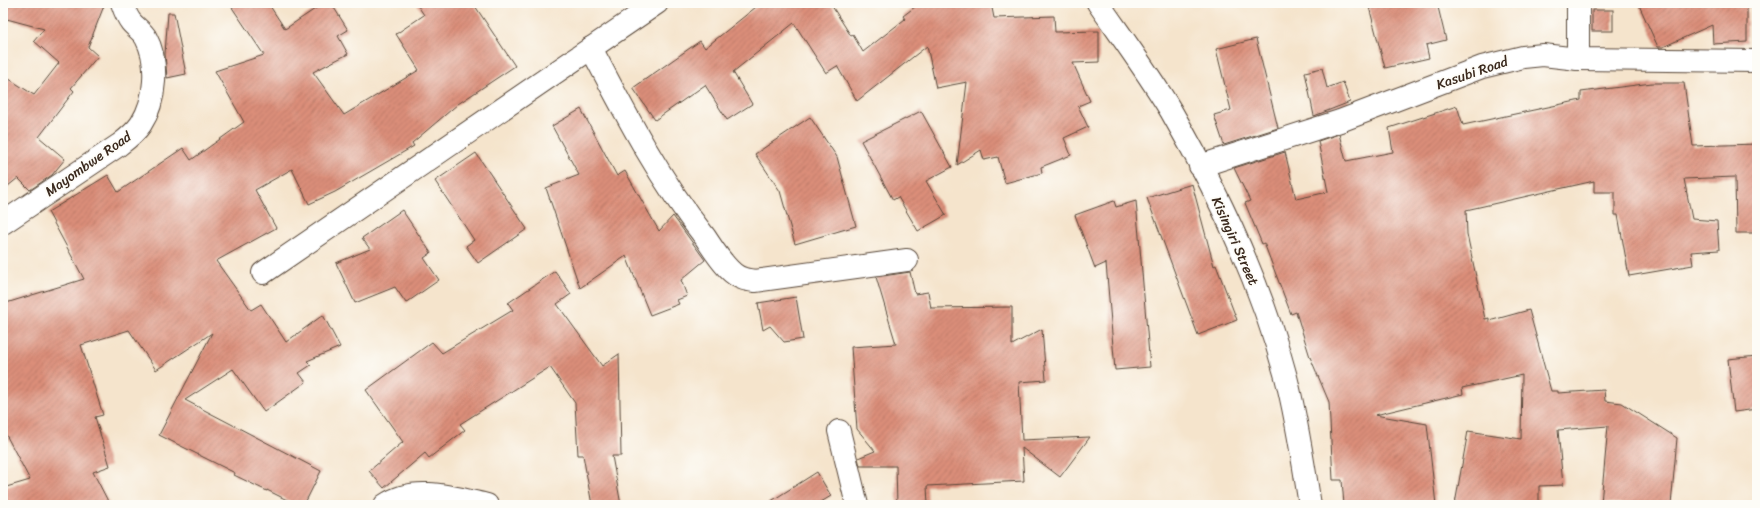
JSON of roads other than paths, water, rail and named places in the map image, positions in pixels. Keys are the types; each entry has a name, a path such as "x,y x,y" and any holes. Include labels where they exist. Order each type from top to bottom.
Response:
{"street":[{"name":"Mayombwe Road","path":"3,223 119,145 131,136 141,124 148,109 152,94 152,53 145,37 130,22 122,3"},
{"path":"263,273 658,3"},
{"name":"Kisingiri Street","path":"1098,3 1170,110 1228,221 1258,293 1286,376 1295,417 1310,505"},
{"path":"1578,3 1578,59"},
{"path":"591,48 633,128 661,175 688,216 732,273 743,279 755,281 907,260"},
{"name":"Kasubi Road","path":"1200,166 1340,121 1482,67 1523,57 1542,55 1578,59 1757,61"},
{"path":"839,431 857,505"},
{"path":"385,505 396,499 413,500 439,495 487,505"}]}
